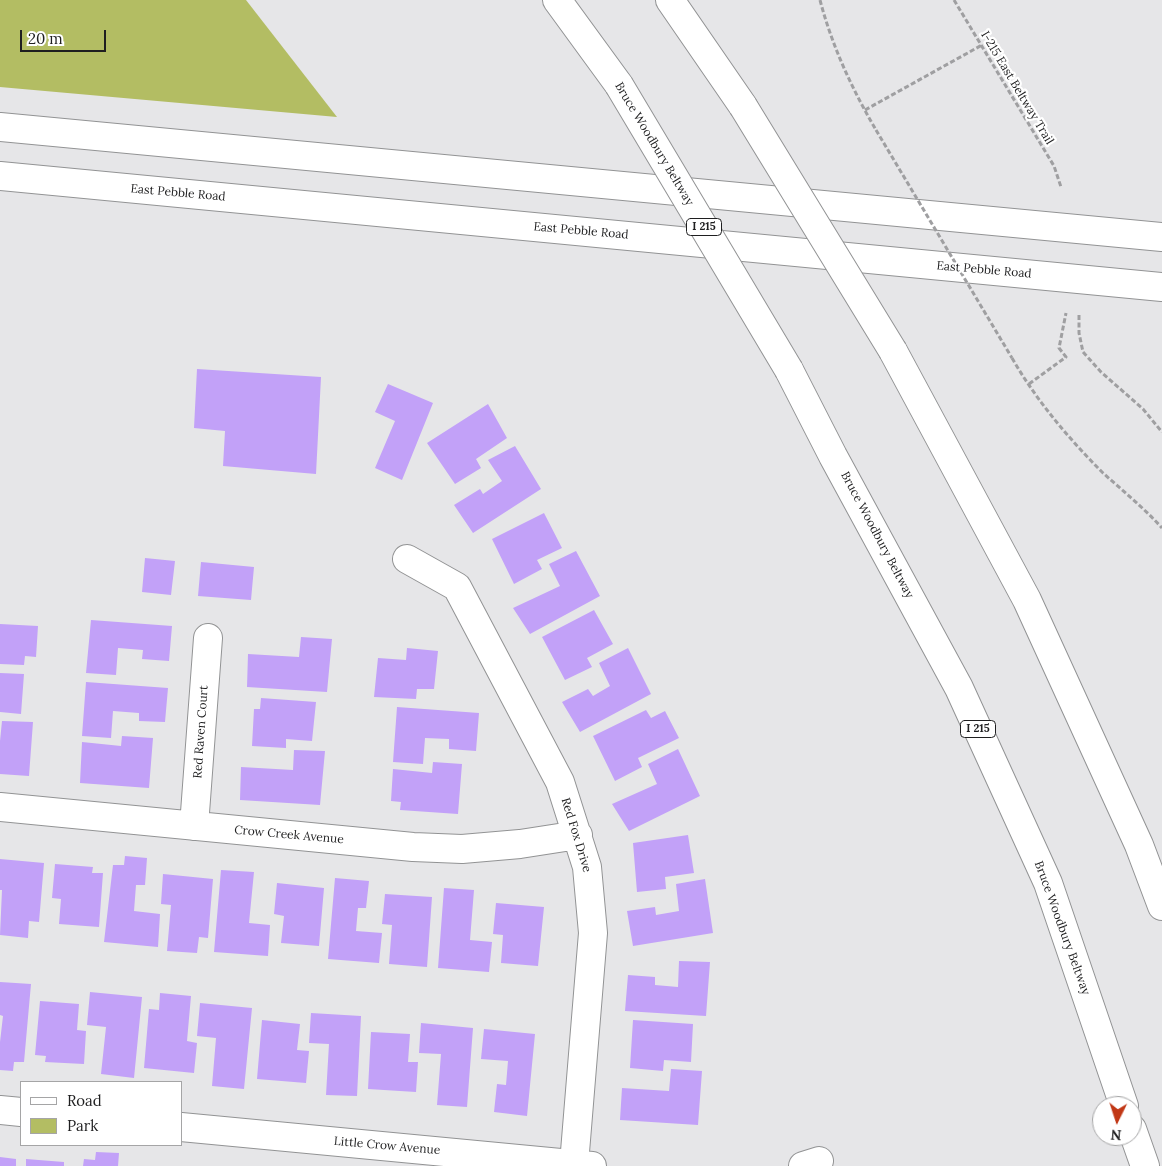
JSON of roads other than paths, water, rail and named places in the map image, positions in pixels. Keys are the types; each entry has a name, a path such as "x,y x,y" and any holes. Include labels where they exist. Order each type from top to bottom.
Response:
{"main road":[{"name":"Bruce Woodbury Beltway","path":"557,0 618,85 790,370 833,456 959,688 1048,883 1121,1096"},
{"path":"670,0 743,106 893,350 1027,600 1139,845 1162,906"},
{"path":"0,127 1162,237"},
{"name":"East Pebble Road","path":"0,176 1162,287"},
{"name":"Red Fox Drive","path":"407,559 457,588 560,782 588,867 593,933 583,1165"},
{"name":"Red Raven Court","path":"194,826 208,638"},
{"name":"Crow Creek Avenue","path":"0,807 413,847 462,850 578,835"},
{"path":"0,1110 20,1112"},
{"name":"Little Crow Avenue","path":"182,1127 583,1165"},
{"path":"1138,1146 1145,1166"}]}
